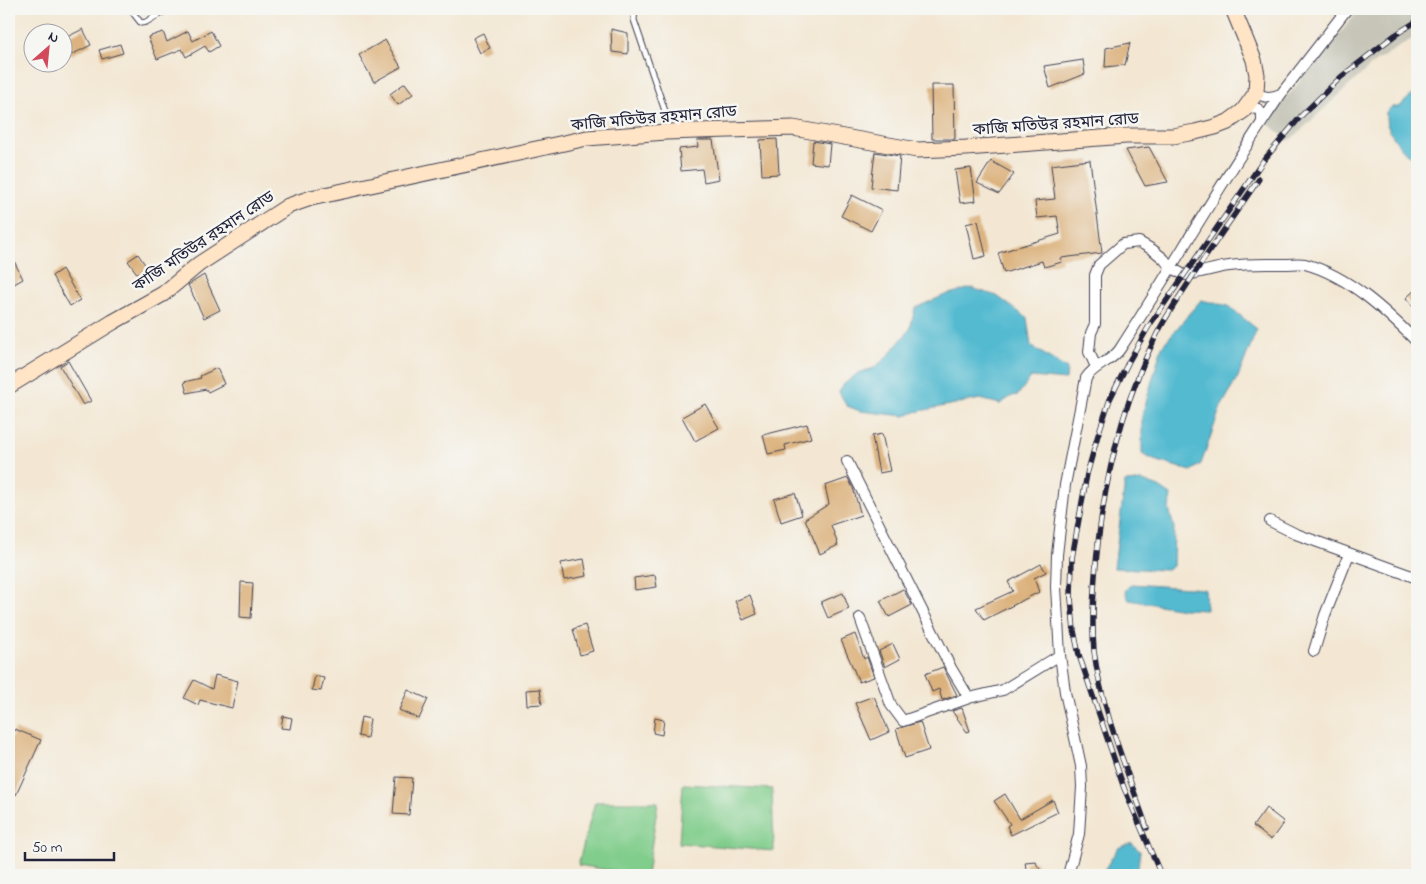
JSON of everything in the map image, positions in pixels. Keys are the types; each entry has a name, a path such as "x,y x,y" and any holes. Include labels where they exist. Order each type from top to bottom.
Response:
{"main road":[{"path":"1233,9 1254,60 1258,75 1256,94"},
{"name":"কাজি মতিউর রহমান রোড","path":"9,386 113,322 163,294 199,264 288,206 311,198 587,138 666,132 793,128 917,150 1126,136 1173,136 1215,127 1228,122 1243,111 1256,94"}],"street":[{"path":"1068,875 1079,834 1082,787 1079,758 1065,692 1060,654 1056,596 1057,555 1065,485 1086,378 1096,367 1117,355 1262,122 1281,94 1297,81 1347,9"},
{"path":"1256,94 1264,98 1281,94"},
{"path":"1243,111 1251,108 1258,109 1262,114 1262,122"},
{"path":"1096,367 1089,352 1095,324 1095,275 1099,265 1123,244 1139,242 1164,259 1170,267 1184,276 1243,264 1304,264 1343,280 1398,323 1417,342"},
{"path":"847,461 951,668 969,698"},
{"path":"1270,522 1296,534 1417,578"},
{"path":"1314,651 1325,615 1349,554"},
{"path":"860,618 891,705 903,721 969,698 1003,690 1060,654"}],"lane":[{"path":"130,9 140,23 146,22 168,9"},
{"path":"635,9 634,20 665,112"}],"shaded area":[{"path":"1360,9 1417,9 1417,36 1376,61 1289,141 1266,122"}],"green space":[{"path":"683,784 772,789 774,851 679,843"},
{"path":"595,802 658,802 647,875 578,865"}],"water":[{"path":"1417,87 1417,161 1404,151 1395,140 1387,123 1386,112 1392,107 1399,107 1414,93"},
{"path":"971,288 997,296 1027,318 1031,346 1067,369 1066,380 1031,377 1018,395 1012,396 1000,404 980,399 915,412 905,416 860,411 847,406 839,392 844,384 858,373 874,368 887,357 910,329 915,308 945,295"},
{"path":"1201,300 1228,306 1257,329 1238,377 1220,409 1201,464 1191,471 1154,460 1142,454 1142,416 1162,346"},
{"path":"1143,481 1159,487 1171,495 1169,509 1174,528 1173,566 1167,570 1114,568 1125,482"},
{"path":"1131,584 1205,589 1206,610 1183,609 1129,600 1125,591"},
{"path":"1132,843 1140,851 1137,875 1101,875 1118,848"}],"building":[{"path":"83,29 91,45 72,54 72,34"},
{"path":"611,29 628,33 628,54 612,52"},
{"path":"188,31 193,41 211,31 219,46 209,52 205,46 186,57 182,49 157,59 148,37 163,32 167,42"},
{"path":"483,33 490,48 480,53 473,38"},
{"path":"385,40 401,67 374,82 359,55"},
{"path":"1130,43 1125,65 1105,67 1106,48"},
{"path":"120,44 123,53 102,59 99,50"},
{"path":"1083,60 1085,74 1050,88 1044,66"},
{"path":"405,83 413,94 398,105 390,94"},
{"path":"931,85 954,85 955,139 932,139"},
{"path":"777,139 779,174 762,175 760,140"},
{"path":"697,140 713,140 719,179 704,182 702,169 681,171 679,149 698,147"},
{"path":"813,141 830,144 828,165 811,163"},
{"path":"1149,147 1168,182 1145,186 1126,150"},
{"path":"875,152 900,156 897,190 871,187"},
{"path":"1090,160 1102,253 1061,258 1062,262 1044,267 1042,261 1004,273 998,253 1060,234 1057,216 1037,218 1035,201 1055,199 1051,165"},
{"path":"991,161 1014,174 999,194 977,183"},
{"path":"971,168 976,201 960,203 955,170"},
{"path":"852,195 882,210 871,231 841,216"},
{"path":"978,221 986,256 974,259 966,224"},
{"path":"9,251 23,279 9,287"},
{"path":"138,254 152,275 143,282 128,261"},
{"path":"62,269 80,300 70,306 52,276"},
{"path":"204,275 220,310 204,318 188,285"},
{"path":"1417,288 1417,312 1406,298"},
{"path":"68,361 91,401 83,405 60,366"},
{"path":"217,368 224,384 208,392 206,389 187,393 184,382 201,378 200,376"},
{"path":"705,404 719,428 695,441 682,417"},
{"path":"807,424 811,438 785,445 786,450 768,454 763,435"},
{"path":"882,434 890,471 879,473 872,436"},
{"path":"848,478 861,515 831,525 838,545 820,554 805,519 829,504 825,486"},
{"path":"795,493 802,515 781,522 774,499"},
{"path":"584,559 587,576 564,580 561,563"},
{"path":"1041,564 1046,572 1034,578 1039,592 984,620 976,608 1013,591 1008,582"},
{"path":"655,575 657,587 635,590 634,578"},
{"path":"241,582 253,583 251,618 240,617"},
{"path":"903,589 912,605 889,617 880,601"},
{"path":"843,593 849,609 828,618 821,602"},
{"path":"750,595 757,614 743,620 735,601"},
{"path":"585,625 593,651 580,655 573,629"},
{"path":"855,634 864,659 867,657 874,677 859,682 841,640"},
{"path":"893,644 900,659 885,667 879,651"},
{"path":"943,667 957,695 942,700 939,689 932,692 925,674"},
{"path":"215,675 238,681 232,708 200,700 198,705 184,698 194,680 212,689"},
{"path":"315,676 324,678 321,691 312,690"},
{"path":"540,689 542,704 527,705 526,690"},
{"path":"408,690 428,699 419,719 399,710"},
{"path":"874,696 889,732 871,740 855,703"},
{"path":"962,708 970,731 967,732 952,711"},
{"path":"283,716 292,718 290,729 281,728"},
{"path":"361,717 370,719 367,738 358,736"},
{"path":"655,718 664,720 662,735 653,733"},
{"path":"920,722 929,750 905,758 896,729"},
{"path":"15,729 41,740 16,795 9,791 9,743"},
{"path":"396,777 412,778 409,815 393,814"},
{"path":"1005,794 1020,819 1053,800 1058,812 1011,835 1007,826 1010,824 994,801"},
{"path":"1266,808 1284,822 1271,840 1253,826"},
{"path":"1036,861 1044,875 1027,875 1025,862"}],"railway":[{"path":"1161,875 1124,788 1079,655 1074,631 1071,598 1072,558 1087,474 1098,435 1110,399 1149,326 1263,161 1302,115 1341,77 1395,35 1417,21"},
{"path":"1147,828 1109,718 1094,651 1094,595 1098,545 1107,483 1122,423 1143,364 1156,336 1171,310 1259,179"}]}
